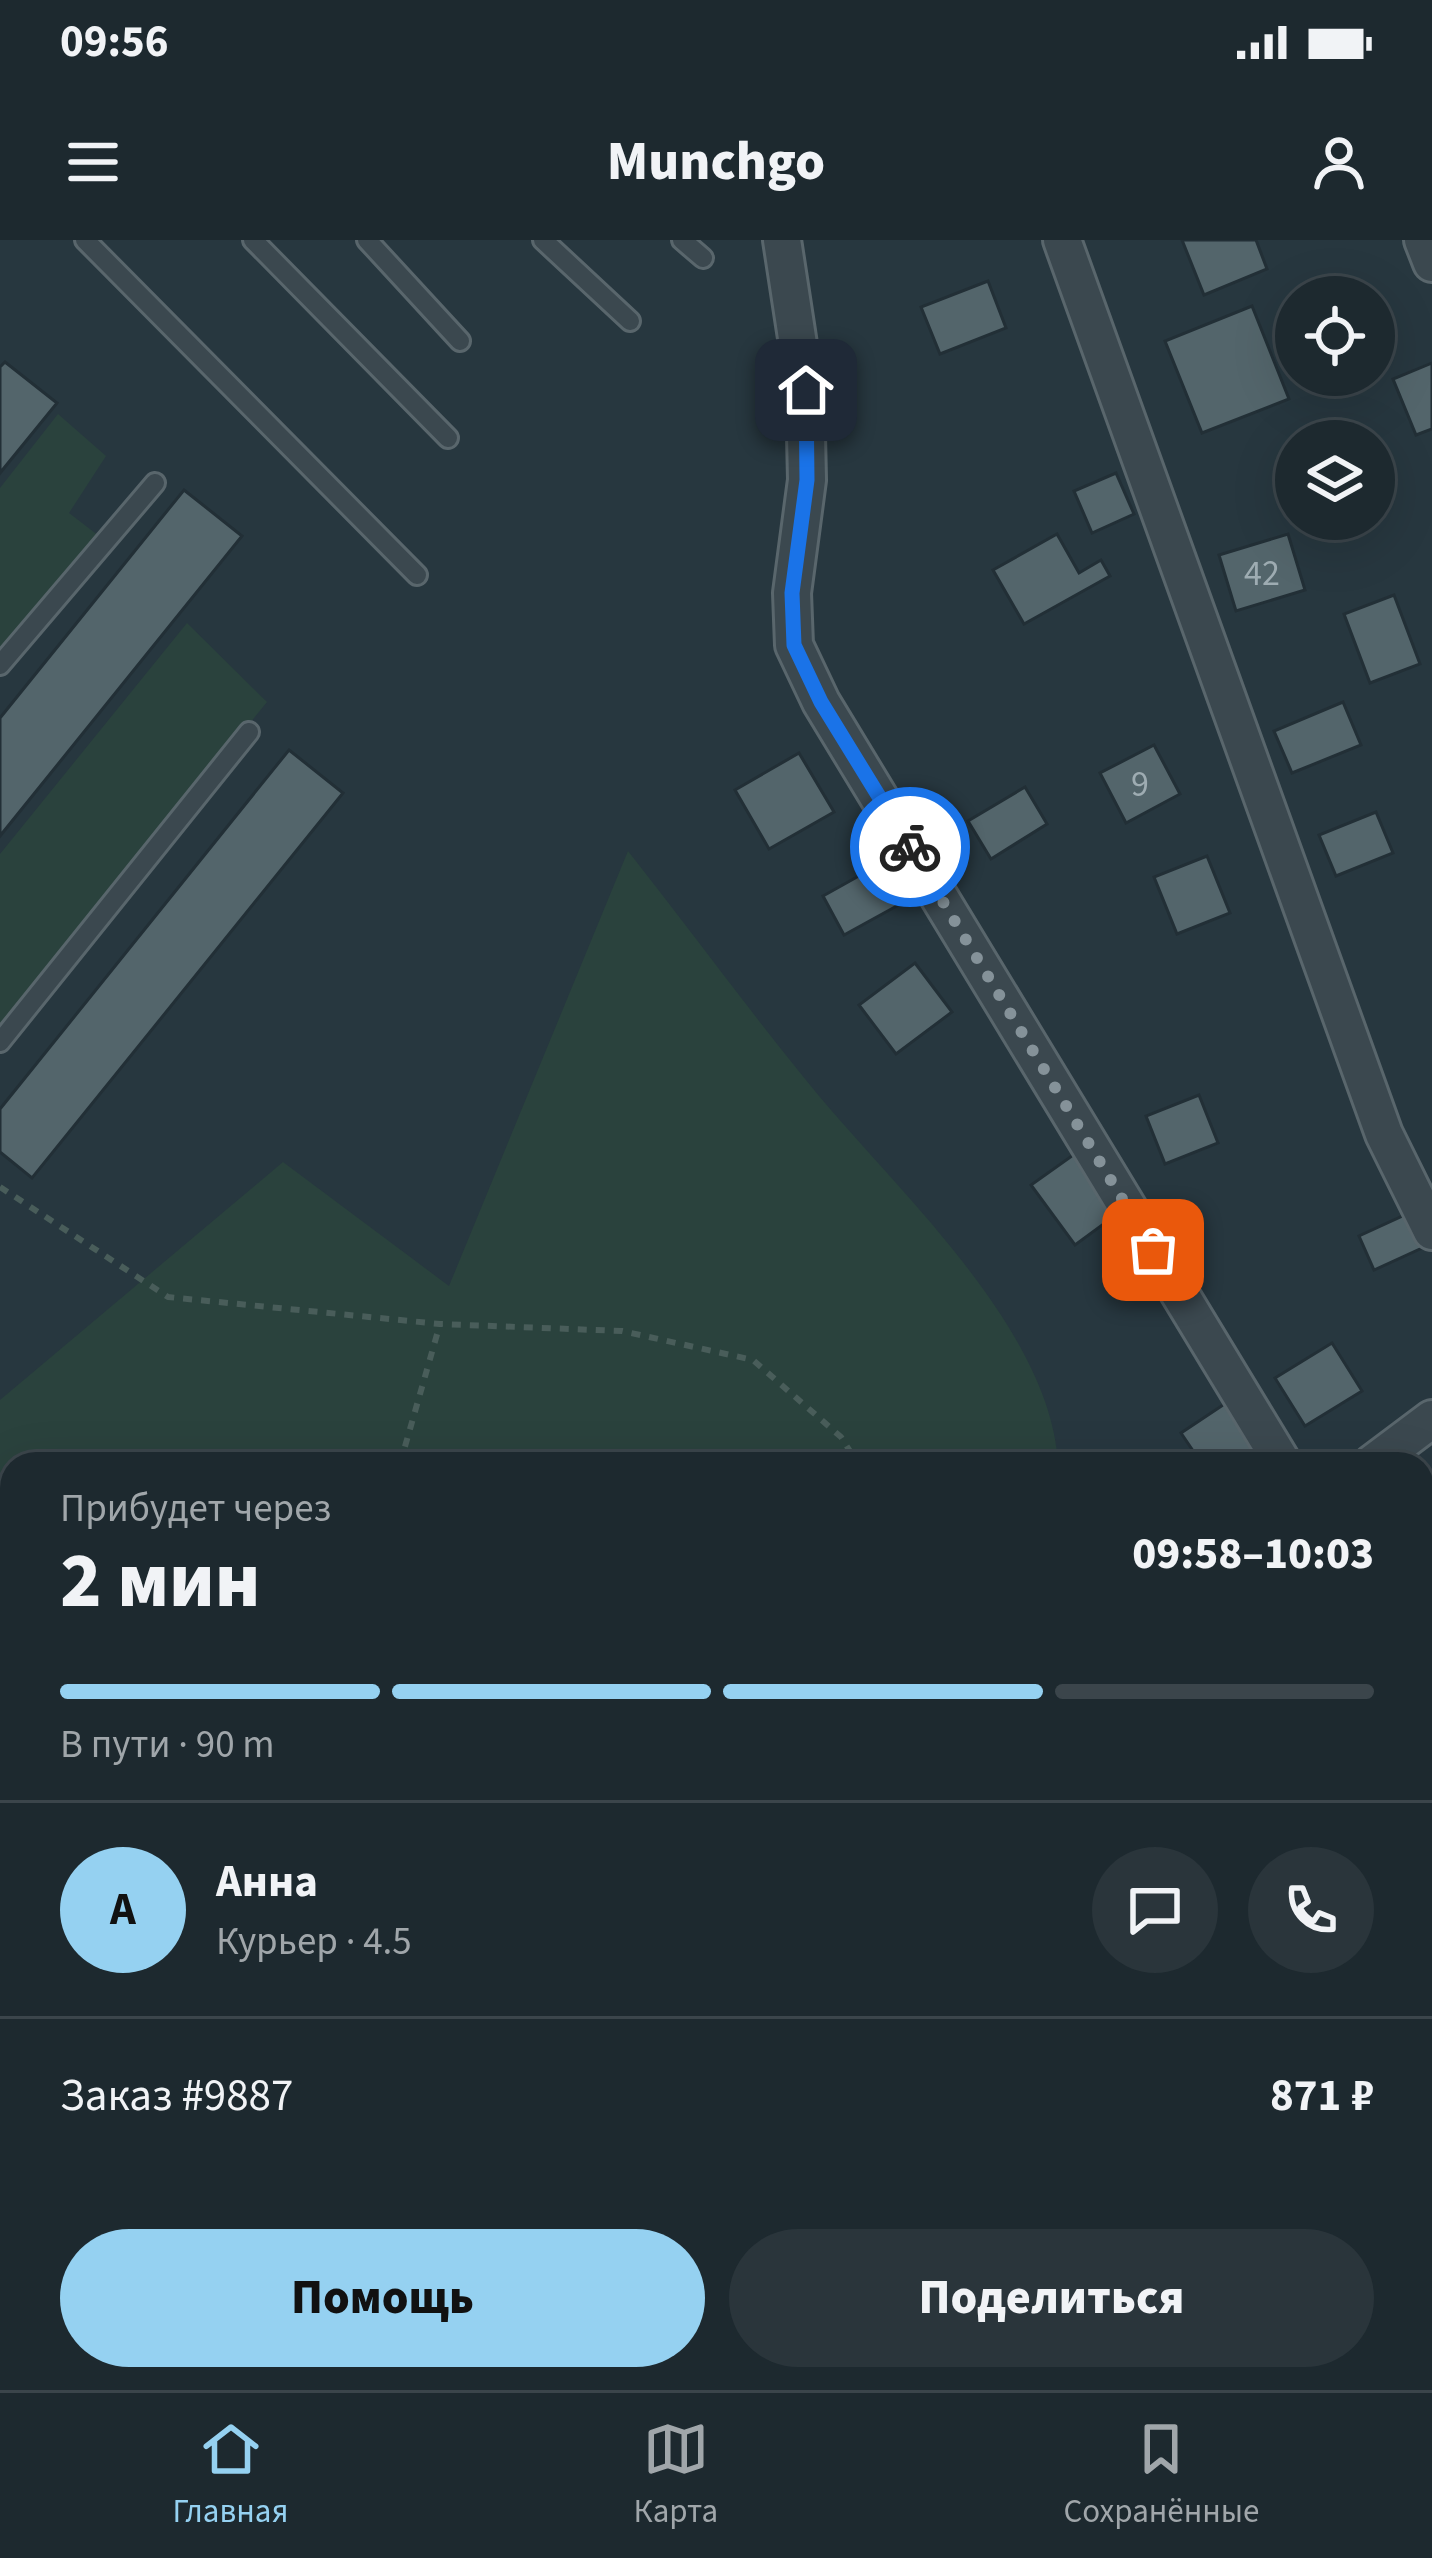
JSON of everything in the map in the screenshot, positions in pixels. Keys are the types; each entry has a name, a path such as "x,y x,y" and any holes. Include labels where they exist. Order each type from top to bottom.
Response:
{"street":[{"path":"782,240 806,390 807,480 792,593 794,645 821,702 1276,1452"},
{"path":"1062,240 1384,1135 1432,1231"},
{"path":"1423,240 1432,263"},
{"path":"1388,1452 1432,1419"}],"lane":[{"path":"85,240 417,575"},
{"path":"253,240 448,438"},
{"path":"367,240 460,341"},
{"path":"543,240 630,321"},
{"path":"682,240 703,258"},
{"path":"0,664 155,483"},
{"path":"0,1042 249,732"}],"path":[{"path":"0,1187 168,1297 440,1324 622,1331 753,1360 841,1437 850,1452"},
{"path":"403,1452 440,1324"}],"green space":[{"path":"58,414 106,456 69,513 99,536 0,657 0,488"},
{"path":"187,623 267,702 0,1031 0,854"},
{"path":"628,851 794,1066 967,1267 1029,1364 1049,1414 1056,1452 0,1452 0,1400 283,1162 449,1286"}],"building":[{"path":"1182,240 1256,240 1267,269 1204,295"},
{"path":"988,281 1006,328 940,354 921,307"},
{"path":"1252,306 1275,364 1275,396 1289,399 1202,433 1165,341"},
{"path":"5,362 57,403 0,473 0,367"},
{"path":"1432,363 1432,429 1416,435 1395,378"},
{"path":"1116,473 1134,514 1092,533 1074,491"},
{"path":"184,490 242,536 0,836 0,718"},
{"path":"1057,534 1079,573 1101,560 1110,576 1024,624 993,570"},
{"path":"1275,538 1290,540 1305,590 1236,611 1219,555"},
{"path":"1394,595 1420,664 1370,683 1344,614"},
{"path":"1343,702 1361,745 1292,773 1274,731"},
{"path":"1154,745 1180,794 1126,823 1100,773"},
{"path":"289,750 343,793 32,1178 0,1152 0,1109"},
{"path":"799,753 834,812 769,849 735,790"},
{"path":"1025,787 1047,824 991,859 968,821"},
{"path":"1376,812 1393,853 1336,876 1319,835"},
{"path":"1207,856 1230,913 1177,934 1154,877"},
{"path":"882,863 904,902 844,935 823,896"},
{"path":"915,963 952,1012 896,1054 859,1005"},
{"path":"1199,1095 1218,1143 1165,1164 1146,1116"},
{"path":"1076,1153 1120,1212 1075,1245 1031,1185"},
{"path":"1407,1214 1422,1248 1374,1270 1359,1236"},
{"path":"1332,1343 1362,1391 1305,1426 1275,1378"},
{"path":"1229,1401 1262,1450 1194,1452 1181,1433"}],"way so far":[{"path":"910,847 1153,1250"}],"route":[{"path":"806,390 807,480 792,593 794,645 821,702 910,847"}]}
